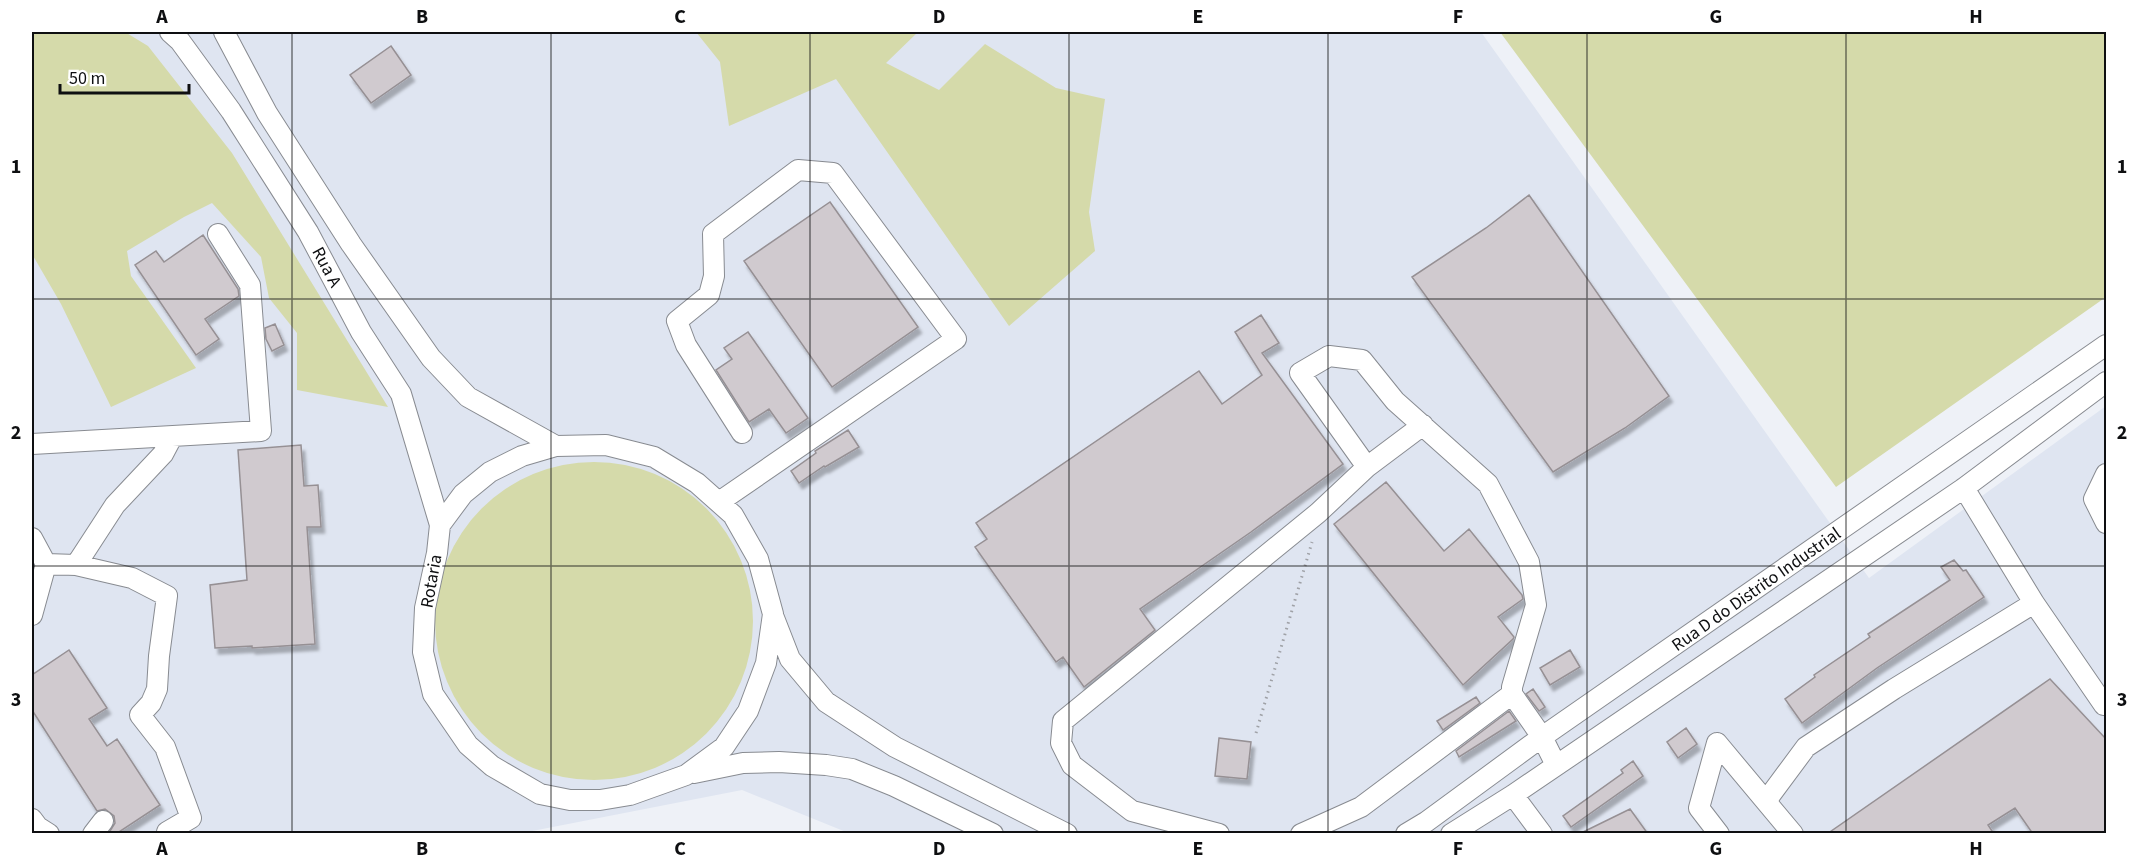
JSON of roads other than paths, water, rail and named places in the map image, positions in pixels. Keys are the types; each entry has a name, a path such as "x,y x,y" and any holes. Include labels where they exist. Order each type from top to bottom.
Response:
{"street":[{"name":"Rua A","path":"170,32 180,41 237,121 308,232 361,332 401,394 440,525"},
{"name":"Rua A","path":"224,32 267,113 351,244 431,358 468,397 556,446"},
{"path":"719,502 956,339 833,172 798,170 713,234 714,276 709,295 677,321 686,345 742,432"},
{"path":"32,444 261,431 250,285 218,234"},
{"name":"Rua D do Distrito Industrial","path":"1406,834 2106,345"},
{"path":"1367,467 1300,373 1329,356 1362,360 1395,401 1488,484 1529,562 1536,605 1512,687 1512,694 1542,737 1556,765"},
{"name":"Rua D do Distrito Industrial","path":"1451,834 1513,795 1964,488 2106,382"},
{"path":"1219,834 1132,811 1071,765 1060,742 1063,721 1318,513 1367,467 1423,424"},
{"path":"76,565 114,505 163,454 172,437"},
{"name":"Rotaria","path":"606,445 654,457 697,483 733,515 758,559 773,614 766,663 748,711 724,747 686,775 630,795 600,800 570,800 540,794 492,766 468,745 433,694 423,652 425,608 437,553 440,525 463,494 490,472 522,456 556,446 606,445"},
{"path":"2106,474 2094,498 2106,523"},
{"path":"1964,488 2034,603 2104,705"},
{"path":"32,538 46,564 32,615"},
{"path":"46,564 76,565 132,578 167,596 157,689 151,703 140,715 165,747 191,818 166,833"},
{"path":"1766,801 1806,747 1894,688 2034,603"},
{"path":"773,614 790,659 826,702 895,747 1067,834"},
{"path":"1301,834 1361,807 1512,694"},
{"path":"1719,834 1699,808 1717,743 1793,834"},
{"path":"686,775 743,763 779,762 825,765 852,770 894,786 993,834"},
{"path":"1513,795 1542,834"},
{"path":"32,819 38,827 49,834"}]}
